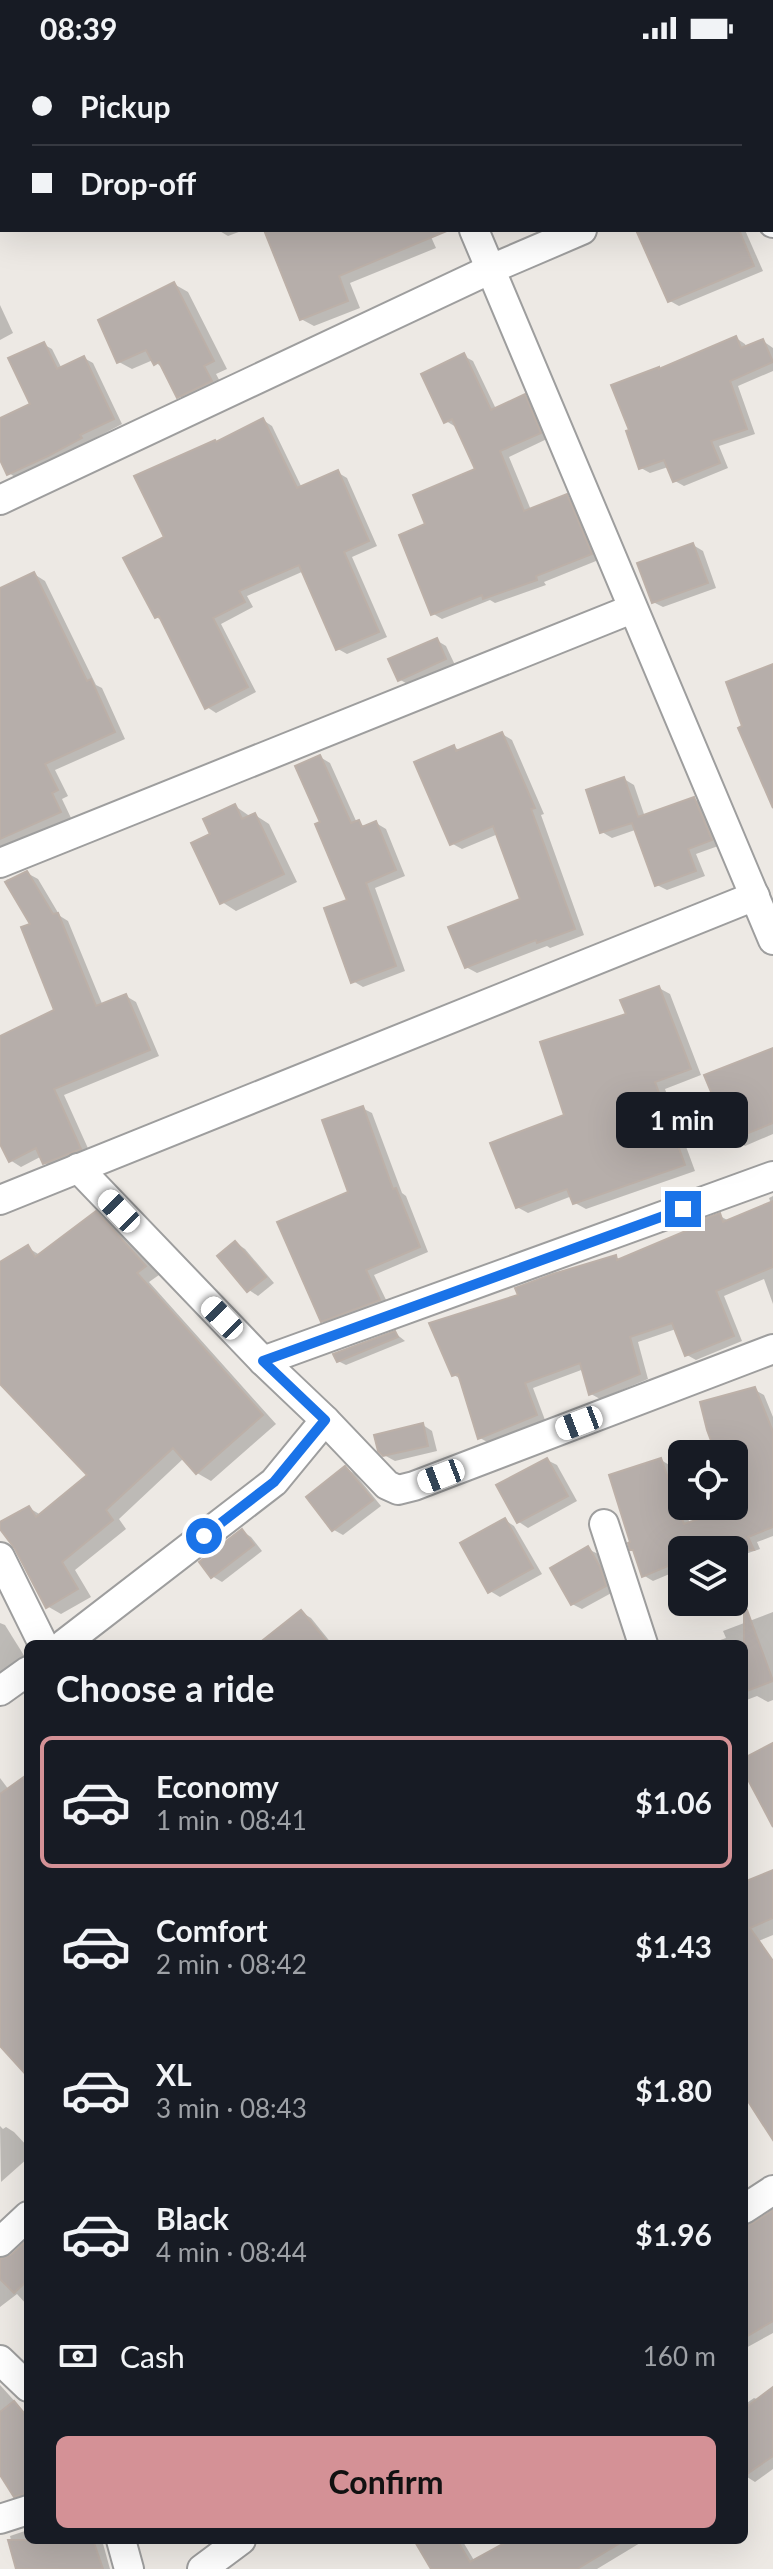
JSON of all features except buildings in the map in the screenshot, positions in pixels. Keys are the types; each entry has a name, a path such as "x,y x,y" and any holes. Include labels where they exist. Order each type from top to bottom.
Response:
{"street":[{"path":"475,232 773,940"},
{"path":"0,500 491,269 577,232"},
{"path":"0,863 632,609"},
{"path":"0,1200 755,896"},
{"path":"78,1168 263,1361 387,1485 398,1490 773,1349"},
{"path":"263,1361 773,1176"},
{"path":"69,1640 274,1482 325,1420"},
{"path":"604,1524 642,1640"},
{"path":"0,1557 41,1640"},
{"path":"0,1691 24,1674"},
{"path":"748,2206 773,2190"},
{"path":"0,2242 24,2220"},
{"path":"0,2360 24,2383"},
{"path":"0,2519 24,2511"},
{"path":"122,2544 129,2569"},
{"path":"202,2569 236,2544"}],"route":[{"path":"204,1536 274,1482 325,1420 263,1361 683,1209"}]}
